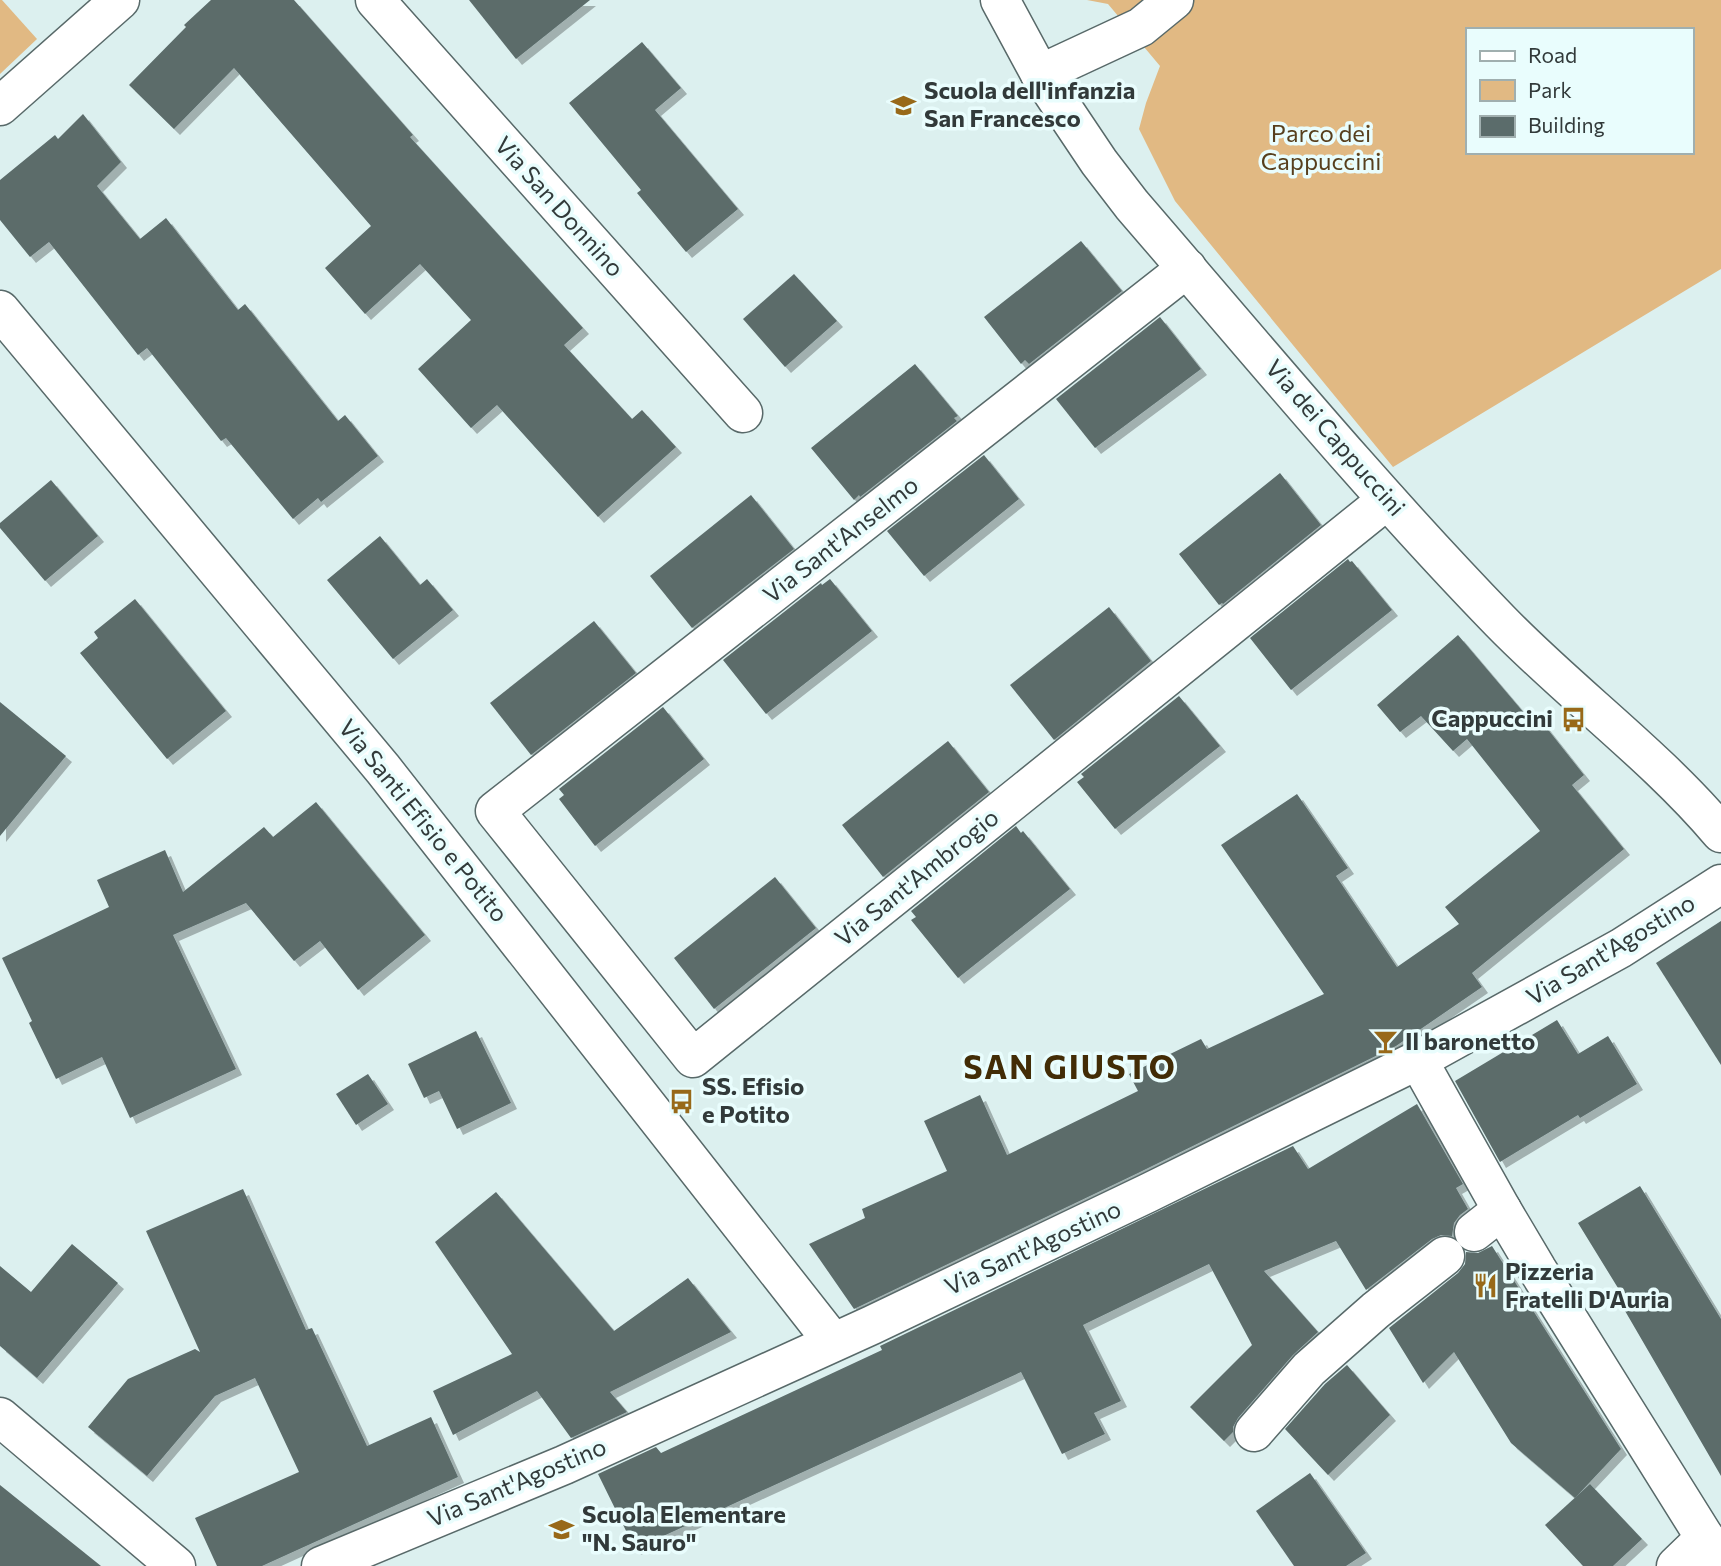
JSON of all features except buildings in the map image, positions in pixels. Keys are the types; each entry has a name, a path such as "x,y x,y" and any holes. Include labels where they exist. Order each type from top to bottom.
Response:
{"street":[{"path":"0,106 120,0"},
{"name":"Via San Donnino","path":"375,0 743,413"},
{"name":"Via dei Cappuccini","path":"1000,0 1040,74 1099,162 1132,205 1387,500 1528,649 1681,789 1721,833"},
{"path":"1040,74 1141,27 1174,0"},
{"name":"Via Sant'Anselmo","path":"495,811 1187,268"},
{"name":"Via Santi Efisio e Potito","path":"0,310 383,769 833,1342"},
{"name":"Via Sant'Ambrogio","path":"495,811 693,1058 1387,500"},
{"name":"Via Sant'Agostino","path":"321,1566 564,1465 1148,1193 1418,1060 1620,948 1721,884"},
{"path":"1418,1060 1488,1221 1610,1388 1713,1548 1676,1566"},
{"path":"1254,1432 1309,1369 1376,1310 1445,1256"},
{"path":"0,1417 176,1566"}],"green space":[{"path":"0,0 37,39 0,74"},
{"name":"Parco dei Cappuccini","path":"1087,0 1721,0 1721,269 1393,467 1175,201 1139,129 1160,66 1108,4"}],"place":[{"name":"Scuola dell'infanzia San Francesco","path":"904,105"},
{"name":"Cappuccini","path":"1573,719"},
{"name":"Il baronetto","path":"1385,1042"},
{"name":"SS. Efisio e Potito","path":"682,1101"},
{"name":"Pizzeria Fratelli D'Auria","path":"1485,1286"},
{"name":"Scuola Elementare \"N. Sauro\"","path":"562,1529"}],"district":[{"name":"SAN GIUSTO","path":"1070,1068"}]}
